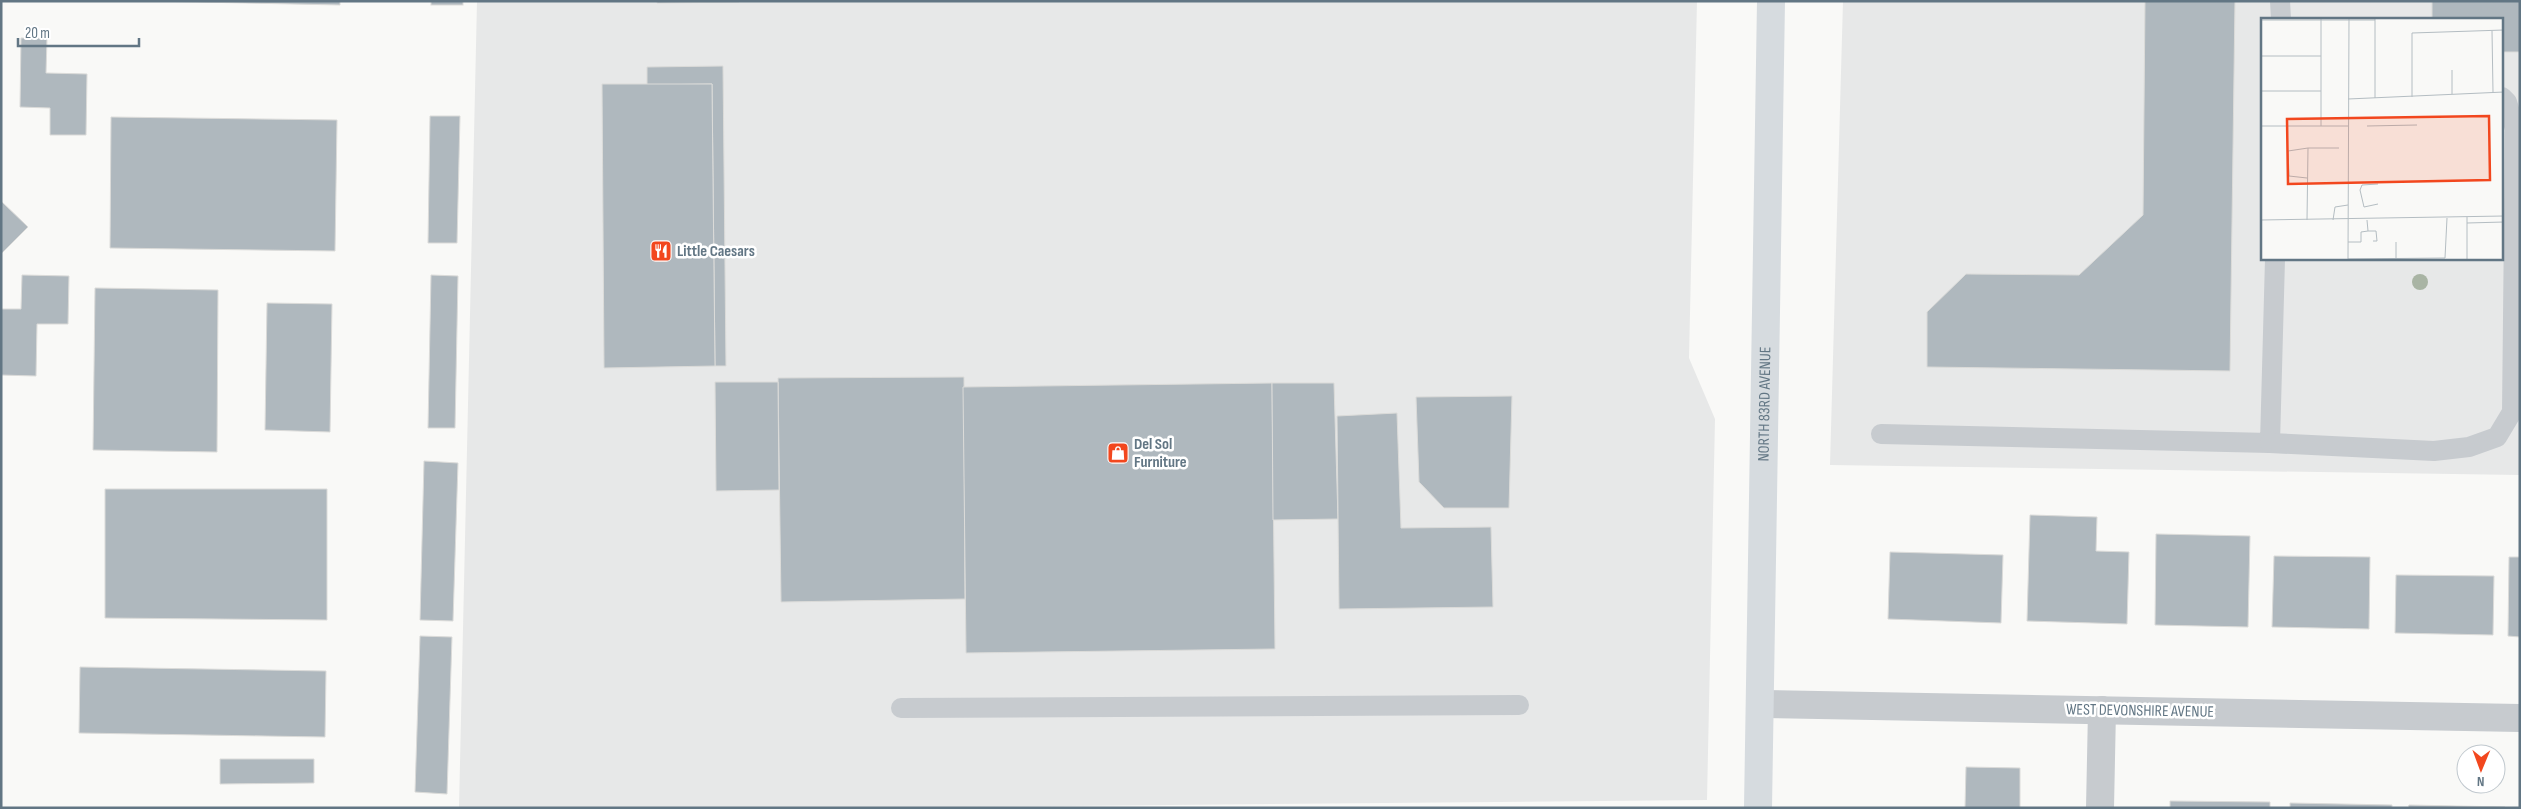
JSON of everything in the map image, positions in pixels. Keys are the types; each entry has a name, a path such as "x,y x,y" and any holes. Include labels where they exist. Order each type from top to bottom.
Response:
{"main road":[{"name":"NORTH 83RD AVENUE","path":"1758,808 1772,1"}],"street":[{"name":"WEST DEVONSHIRE AVENUE","path":"1760,704 2520,718"},
{"path":"2100,808 2102,710"}],"lane":[{"path":"2280,1 2281,18"},
{"path":"1881,434 2270,443 2434,451 2469,447 2497,437 2512,412 2515,129 2507,102 2504,99"},
{"path":"2270,443 2275,260"},
{"path":"901,708 1519,705"}],"shaded area":[{"path":"477,1 1697,1 1689,358 1715,419 1707,800 849,808 459,808"},
{"path":"1843,1 2520,1 2520,475 1830,465"}],"building":[{"path":"150,1 340,1 340,5"},
{"path":"431,1 463,1 463,5 431,5"},
{"path":"657,1 739,1 739,2 657,3"},
{"path":"2145,1 2235,1 2230,371 1927,367 1927,312 1966,274 2079,275 2143,215"},
{"path":"2432,1 2520,1 2520,52 2504,52 2504,18 2432,18"},
{"path":"21,38 47,38 46,73 87,74 86,135 50,135 50,108 20,107"},
{"path":"723,66 726,366 715,366 712,84 647,85 647,67"},
{"path":"602,84 712,84 715,366 604,368"},
{"path":"430,116 460,116 457,243 428,243"},
{"path":"111,117 337,120 335,251 110,248"},
{"path":"1,201 28,227 1,254"},
{"path":"22,275 69,276 68,324 37,324 36,376 1,375 1,309 21,309"},
{"path":"431,275 458,276 455,428 428,428"},
{"path":"95,288 218,290 217,452 93,450"},
{"path":"267,303 332,304 330,432 265,430"},
{"path":"964,377 965,599 781,602 778,378"},
{"path":"715,382 778,382 779,490 716,491"},
{"name":"Del Sol Furniture","path":"1272,383 1275,649 966,653 963,387"},
{"path":"1272,383 1334,383 1338,519 1273,520"},
{"path":"1512,396 1509,508 1444,508 1419,482 1416,397"},
{"path":"1397,413 1401,528 1491,527 1493,607 1339,609 1337,416"},
{"path":"424,461 458,463 453,621 420,620"},
{"path":"105,489 327,489 327,620 105,618"},
{"path":"2030,515 2097,517 2096,551 2129,552 2127,624 2027,621"},
{"path":"2156,534 2250,536 2248,627 2155,625"},
{"path":"1890,552 2003,555 2001,623 1888,619"},
{"path":"2274,556 2370,557 2369,629 2272,627"},
{"path":"2509,557 2520,557 2520,637 2508,636"},
{"path":"2396,575 2494,576 2493,635 2395,633"},
{"path":"420,636 452,637 447,794 415,792"},
{"path":"80,667 326,671 325,737 79,733"},
{"path":"220,759 314,759 314,783 220,784"},
{"path":"1966,767 2020,768 2020,808 1965,808"},
{"path":"2170,801 2270,802 2270,808 2170,808"},
{"path":"2290,803 2392,805 2392,808 2290,808"},
{"path":"2409,805 2505,807 2505,808 2408,808"}],"place":[{"name":"Little Caesars","path":"661,251"},
{"name":"Del Sol Furniture","path":"1118,453"}]}
